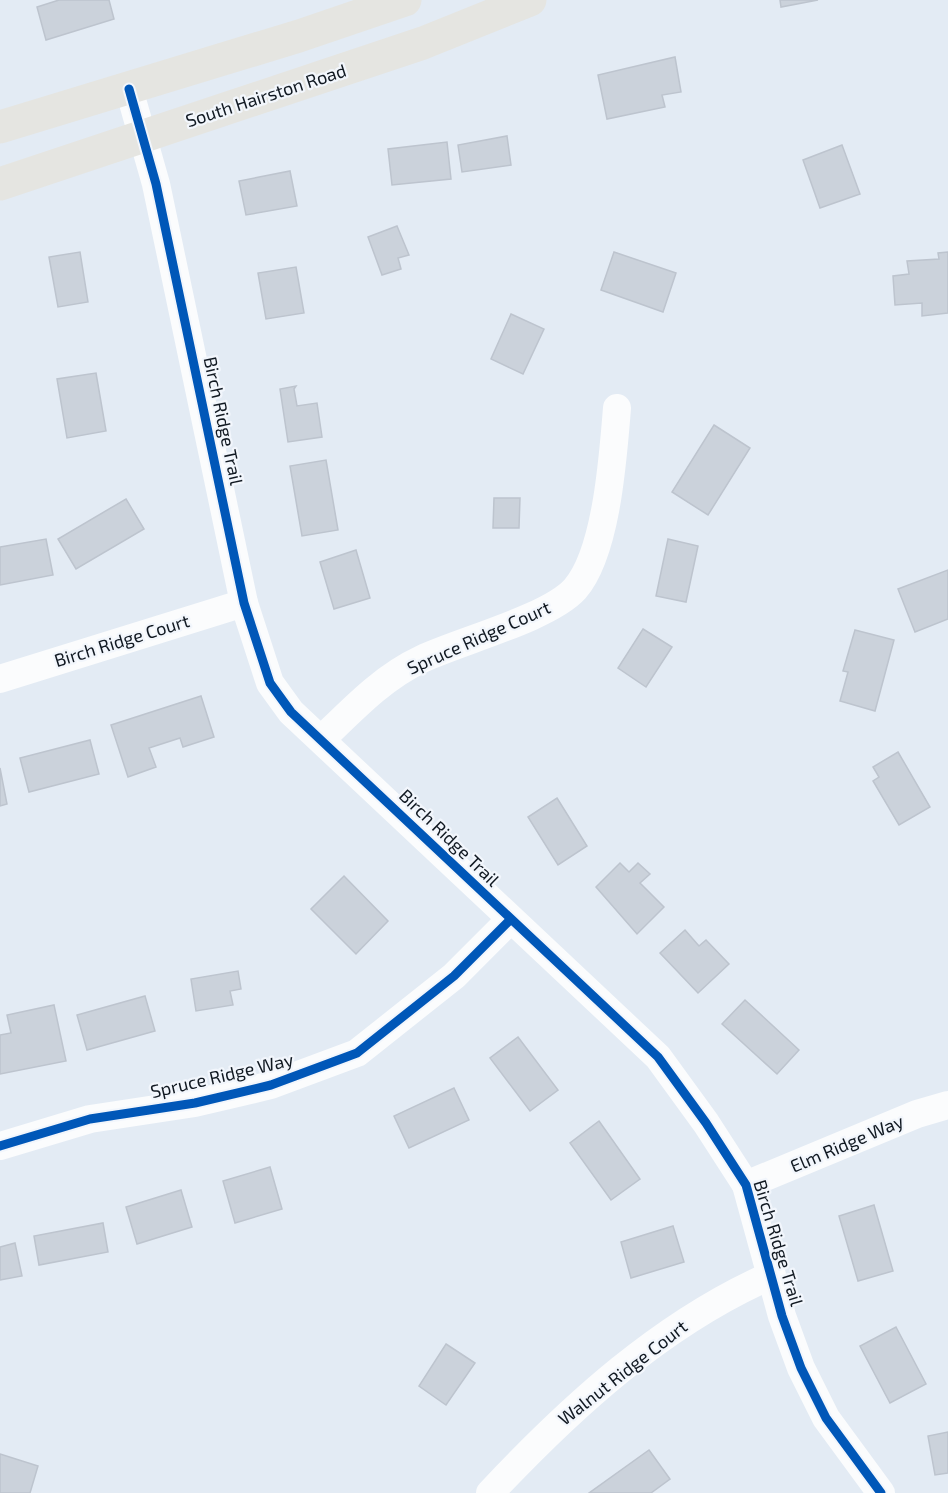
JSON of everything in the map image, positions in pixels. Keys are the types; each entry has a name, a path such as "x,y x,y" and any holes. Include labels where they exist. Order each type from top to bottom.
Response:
{"main road":[{"name":"South Hairston Road","path":"0,184 423,44 530,0"},
{"path":"0,127 129,89 391,3"}],"street":[{"name":"Birch Ridge Trail","path":"129,89 144,138 244,603 270,683 291,712 322,739 510,921 586,987 657,1057 706,1123 746,1185 782,1316 801,1368 826,1418 881,1493"},
{"name":"Spruce Ridge Court","path":"322,739 373,690 420,660 556,605 576,588 596,549 612,465 617,408"},
{"name":"Birch Ridge Court","path":"0,678 244,603"},
{"name":"Spruce Ridge Way","path":"0,1146 90,1119 195,1102 271,1085 357,1053 454,976 510,921"},
{"name":"Elm Ridge Way","path":"746,1185 917,1114 948,1105"},
{"name":"Walnut Ridge Court","path":"490,1493 544,1436 627,1365 700,1312 732,1292 772,1275"}],"building":[{"path":"59,0 109,0 114,19 46,40 37,7"},
{"path":"780,0 818,0 781,7"},
{"path":"675,57 681,92 662,95 665,107 607,119 598,75"},
{"path":"507,136 511,165 462,172 458,145"},
{"path":"447,142 451,179 392,185 388,149"},
{"path":"842,145 860,194 820,208 803,160"},
{"path":"290,171 297,206 246,215 239,181"},
{"path":"397,226 409,255 398,258 401,269 382,275 368,237"},
{"path":"80,252 88,302 58,307 49,257"},
{"path":"614,252 676,273 663,312 601,290"},
{"path":"948,252 948,313 922,316 922,303 895,305 893,276 909,274 907,261 939,259 938,253"},
{"path":"296,267 304,313 266,319 258,273"},
{"path":"511,314 544,329 523,374 491,359"},
{"path":"96,373 106,431 67,438 57,379"},
{"path":"296,386 294,389 297,406 317,403 322,437 288,442 280,389"},
{"path":"714,425 750,448 708,515 672,492"},
{"path":"326,460 338,530 302,536 290,466"},
{"path":"494,498 520,498 519,528 493,528"},
{"path":"126,499 144,529 76,569 58,539"},
{"path":"46,539 53,575 0,585 0,547"},
{"path":"668,539 698,546 686,602 656,596"},
{"path":"356,550 370,598 334,609 320,562"},
{"path":"948,570 948,619 915,632 898,589"},
{"path":"643,629 672,647 646,687 618,668"},
{"path":"855,630 894,640 875,711 840,701 848,672 843,671"},
{"path":"201,696 214,737 183,747 180,738 149,748 156,767 128,777 111,725"},
{"path":"90,740 99,774 29,792 20,758"},
{"path":"898,752 930,807 899,825 873,781 879,777 873,767"},
{"path":"0,768 7,804 0,806"},
{"path":"557,798 587,846 558,865 528,817"},
{"path":"620,863 629,872 638,863 650,874 640,883 664,907 637,934 596,887"},
{"path":"344,876 388,921 356,954 311,909"},
{"path":"685,930 699,946 706,940 729,964 698,993 660,953"},
{"path":"238,971 241,989 230,991 233,1005 196,1011 191,979"},
{"path":"145,996 155,1031 87,1050 77,1015"},
{"path":"745,1000 799,1050 777,1074 722,1024"},
{"path":"54,1005 66,1061 0,1074 0,1035 11,1033 7,1015"},
{"path":"518,1037 558,1090 530,1111 490,1058"},
{"path":"454,1088 469,1120 409,1148 394,1116"},
{"path":"599,1121 640,1179 611,1200 570,1143"},
{"path":"270,1167 282,1209 235,1223 223,1181"},
{"path":"181,1190 192,1227 137,1244 126,1207"},
{"path":"874,1205 893,1271 858,1281 839,1216"},
{"path":"103,1223 108,1252 39,1265 34,1236"},
{"path":"673,1226 684,1262 631,1278 621,1242"},
{"path":"15,1243 22,1276 0,1280 0,1247"},
{"path":"896,1327 926,1384 890,1403 860,1346"},
{"path":"446,1344 475,1363 446,1405 419,1386"},
{"path":"948,1432 948,1473 935,1475 928,1436"},
{"path":"649,1450 670,1479 651,1493 589,1493"},
{"path":"0,1454 38,1466 30,1493 0,1493"}],"cycle path":[{"path":"129,89 156,184 244,603 270,683 291,712 658,1057 706,1123 746,1185 782,1316 801,1368 826,1418 881,1493"},
{"path":"0,1146 90,1119 195,1103 271,1085 357,1053 454,976 510,920"}]}
